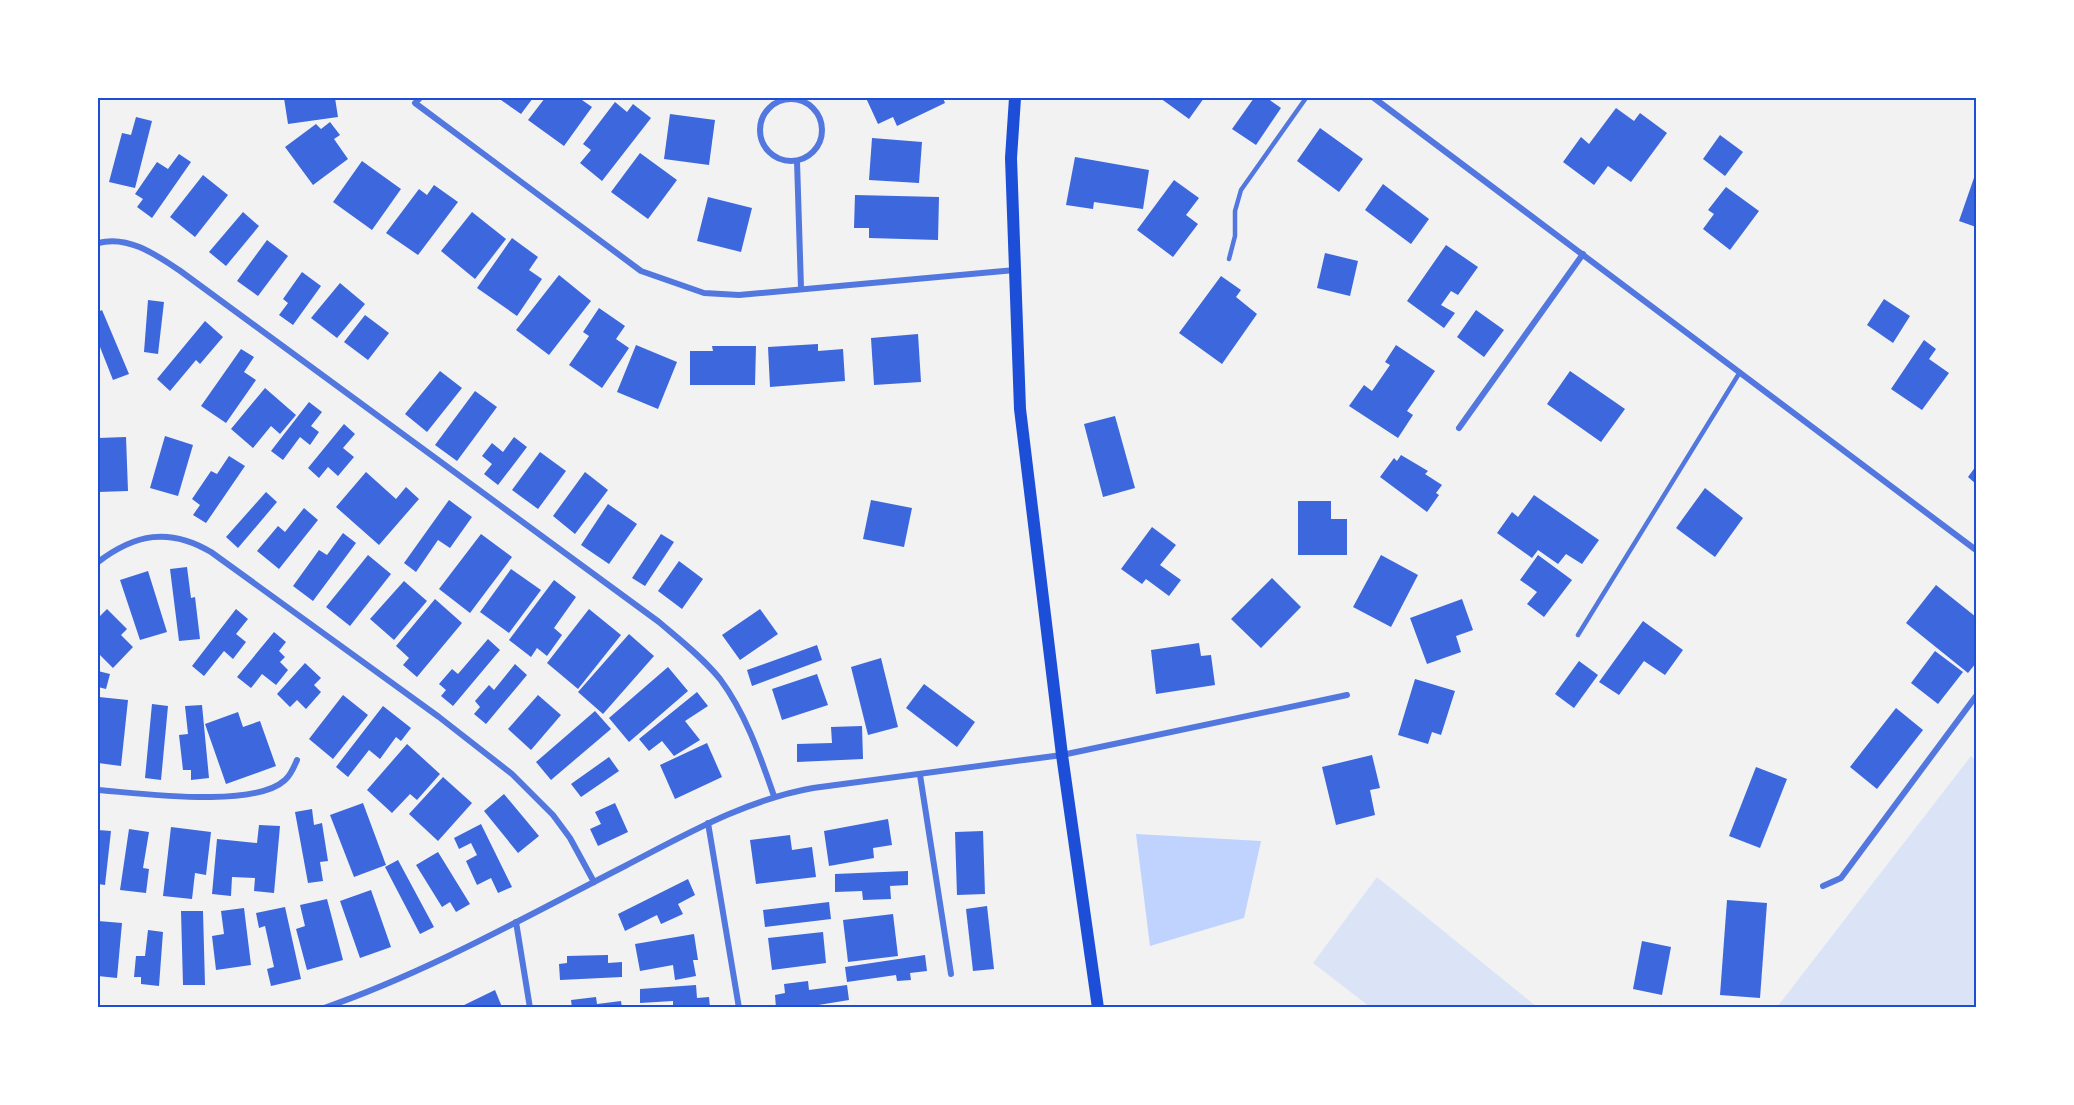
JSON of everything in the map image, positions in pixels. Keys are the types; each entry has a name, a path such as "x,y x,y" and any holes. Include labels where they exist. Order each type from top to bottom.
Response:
{"main road":[{"path":"1015,98 1011,158 1020,409 1062,754 1098,1008"}],"street":[{"path":"1374,98 1977,550"},
{"path":"784,99 805,102 819,115 822,125 820,144 806,158 797,161 776,158 762,141 760,131 766,111 784,99"},
{"path":"418,100 640,271 704,293 739,295 1015,270"},
{"path":"797,161 801,288"},
{"path":"98,243 116,241 133,244 179,270 659,622 702,660 731,695 753,740 774,796"},
{"path":"1459,428 1583,254"},
{"path":"98,562 129,543 155,537 181,538 211,552 420,703 512,774 553,815 577,850 594,882"},
{"path":"324,1008 400,978 516,922 708,823 774,796 813,788 1062,754 1347,695"},
{"path":"1823,886 1841,878 1977,696"},
{"path":"98,790 181,797 242,794 264,790 281,783 288,778 297,760"},
{"path":"920,775 951,974"},
{"path":"708,823 739,1008"},
{"path":"516,922 530,1008"}],"lane":[{"path":"1229,259 1235,236 1235,212 1241,190 1306,98"},
{"path":"1578,635 1740,372"}],"shaded area":[{"path":"1971,756 1976,761 1976,1007 1777,1007"},
{"path":"1377,877 1537,1007 1370,1007 1313,963"}],"water":[{"path":"1136,834 1261,841 1244,918 1150,946"}],"building":[{"path":"284,98 335,98 338,117 288,124"},
{"path":"498,98 533,98 521,114"},
{"path":"545,98 584,98 582,100 592,107 564,146 528,120"},
{"path":"866,98 943,98 945,103 897,126 893,117 878,124"},
{"path":"1160,98 1204,98 1189,119"},
{"path":"1254,98 1267,98 1281,108 1256,145 1232,129"},
{"path":"615,102 627,112 633,104 651,118 602,181 580,163 591,150 583,144"},
{"path":"1616,108 1634,121 1640,113 1667,133 1631,182 1608,166 1594,185 1563,162 1581,137 1589,144"},
{"path":"670,114 715,120 709,165 664,159"},
{"path":"136,117 152,121 135,188 109,182 122,133 131,135"},
{"path":"330,122 340,135 334,139 348,159 313,185 285,147 316,124 321,129"},
{"path":"1320,128 1363,159 1339,192 1297,161"},
{"path":"1720,135 1743,152 1725,176 1703,159"},
{"path":"872,138 922,142 919,183 869,180"},
{"path":"640,153 677,180 648,219 611,192"},
{"path":"179,154 191,162 152,218 137,207 143,199 135,194 157,162 168,169"},
{"path":"1075,157 1149,170 1143,209 1094,202 1093,209 1066,205"},
{"path":"362,161 401,189 372,230 333,202"},
{"path":"1976,172 1976,227 1959,221"},
{"path":"203,175 228,195 195,237 170,217"},
{"path":"1174,180 1199,198 1186,215 1198,224 1173,257 1137,230"},
{"path":"1383,184 1429,219 1411,244 1365,210"},
{"path":"434,185 458,202 418,255 386,233 419,189 427,195"},
{"path":"1726,187 1759,211 1730,250 1703,229 1714,214 1708,210"},
{"path":"855,195 939,197 938,240 869,238 869,228 854,228"},
{"path":"708,197 752,208 741,252 697,241"},
{"path":"243,212 259,226 226,266 209,252"},
{"path":"472,212 506,239 475,279 441,251"},
{"path":"512,238 538,257 529,270 542,279 517,316 477,288"},
{"path":"267,240 288,256 258,296 237,281"},
{"path":"1446,245 1478,267 1458,295 1451,291 1441,305 1455,313 1444,328 1407,301"},
{"path":"1325,253 1358,261 1350,296 1317,288"},
{"path":"302,272 321,286 293,325 279,315 288,303 283,299"},
{"path":"559,275 591,301 549,355 516,330"},
{"path":"1221,276 1241,290 1236,297 1257,314 1222,364 1179,333"},
{"path":"340,283 365,304 337,338 311,318"},
{"path":"1884,299 1910,316 1893,343 1867,325"},
{"path":"148,300 164,302 158,354 144,352"},
{"path":"599,308 625,326 616,339 629,348 602,388 569,365 589,336 583,332"},
{"path":"102,310 129,374 113,380 98,342 98,312"},
{"path":"1476,310 1504,330 1484,357 1457,337"},
{"path":"365,315 389,333 368,360 344,342"},
{"path":"205,321 223,337 200,364 196,360 170,391 157,379"},
{"path":"918,334 921,382 874,385 871,338"},
{"path":"1924,340 1936,349 1929,359 1949,373 1922,410 1891,389"},
{"path":"818,344 818,351 843,349 845,381 770,387 768,347"},
{"path":"636,345 677,362 658,409 617,392"},
{"path":"1396,345 1435,371 1407,411 1413,415 1398,438 1349,406 1364,385 1372,391 1390,365 1385,362"},
{"path":"712,346 756,346 755,385 690,385 690,351 713,351"},
{"path":"241,349 254,357 244,372 256,380 226,423 201,406"},
{"path":"440,371 462,388 427,432 405,414"},
{"path":"1570,371 1625,409 1601,442 1547,404"},
{"path":"265,388 296,415 280,434 271,426 253,448 231,429"},
{"path":"475,391 497,407 457,461 435,445"},
{"path":"309,402 322,412 311,426 319,432 310,445 300,437 283,460 271,451"},
{"path":"1115,416 1135,488 1103,497 1084,424"},
{"path":"344,424 355,434 343,448 354,457 338,476 328,467 319,478 308,468"},
{"path":"165,436 193,445 178,496 150,488"},
{"path":"126,437 128,491 98,492 98,438"},
{"path":"514,437 527,447 498,485 484,474 492,464 482,456 492,443 503,452"},
{"path":"540,452 566,471 538,509 512,490"},
{"path":"1401,455 1428,471 1425,474 1442,485 1436,493 1439,495 1427,512 1380,477 1394,458 1397,461"},
{"path":"229,456 245,466 206,523 193,515 200,505 192,499 211,471 217,474"},
{"path":"1976,466 1976,484 1968,477"},
{"path":"366,472 396,499 406,487 419,499 379,545 336,507"},
{"path":"585,472 608,490 575,534 553,516"},
{"path":"1705,488 1743,518 1715,557 1676,528"},
{"path":"266,492 277,502 238,548 226,537"},
{"path":"1534,495 1599,540 1582,564 1566,554 1558,564 1538,550 1532,558 1497,533 1512,512 1518,517"},
{"path":"449,500 472,517 450,548 438,540 416,572 404,563"},
{"path":"871,500 912,508 904,547 863,539"},
{"path":"1298,501 1331,501 1331,519 1347,519 1347,555 1298,555"},
{"path":"608,504 637,524 609,564 581,545"},
{"path":"304,508 318,520 279,569 257,551 278,526 285,532"},
{"path":"1152,527 1176,545 1160,565 1181,580 1169,596 1146,579 1142,584 1121,569"},
{"path":"343,533 356,543 313,601 293,586 319,550 327,555"},
{"path":"481,534 512,557 470,613 439,589"},
{"path":"661,534 674,542 645,586 632,578"},
{"path":"368,555 391,574 350,626 326,607"},
{"path":"1381,555 1418,575 1391,627 1353,607"},
{"path":"1538,555 1572,580 1544,617 1527,604 1537,592 1520,580"},
{"path":"679,561 703,579 682,609 658,591"},
{"path":"187,567 191,598 195,597 200,639 179,641 170,569"},
{"path":"511,569 541,590 509,633 480,612"},
{"path":"148,571 167,632 140,640 120,580"},
{"path":"1272,578 1301,607 1261,648 1231,619"},
{"path":"554,580 576,597 554,628 562,635 547,656 537,648 531,657 509,640"},
{"path":"404,581 427,601 394,640 370,619"},
{"path":"1936,585 1976,617 1976,663 1968,673 1906,623"},
{"path":"435,599 462,623 417,677 403,665 409,658 396,646"},
{"path":"1462,599 1473,630 1456,636 1461,652 1427,664 1410,618"},
{"path":"107,609 127,629 121,635 133,647 113,668 98,653 98,614 100,616"},
{"path":"236,609 248,619 236,634 246,642 233,659 224,651 204,676 192,666"},
{"path":"589,609 621,635 578,689 547,663"},
{"path":"760,609 778,634 740,660 722,635"},
{"path":"1643,621 1683,650 1665,675 1644,661 1619,695 1599,682"},
{"path":"274,632 286,642 279,651 285,657 280,662 288,670 276,685 262,674 251,688 237,677"},
{"path":"629,634 654,656 603,714 578,692"},
{"path":"488,639 500,650 453,706 441,696 446,690 439,684 452,669 458,674"},
{"path":"1199,643 1201,656 1211,655 1215,685 1156,694 1151,650"},
{"path":"817,645 822,660 752,686 747,670"},
{"path":"1935,651 1963,672 1938,704 1911,683"},
{"path":"881,658 898,727 868,735 851,667"},
{"path":"1579,661 1598,675 1574,708 1555,694"},
{"path":"305,663 321,678 314,685 321,692 306,709 297,700 290,707 277,694"},
{"path":"515,664 527,675 486,724 474,714 480,707 475,701 489,685 494,690"},
{"path":"668,667 688,691 629,742 609,718"},
{"path":"98,671 110,674 106,689 98,687"},
{"path":"817,674 828,705 782,720 772,689"},
{"path":"1415,679 1455,691 1441,735 1432,732 1428,744 1398,735"},
{"path":"924,684 975,722 957,747 906,708"},
{"path":"697,692 708,706 685,721 700,740 674,756 662,741 649,751 639,739"},
{"path":"343,695 368,715 333,759 309,739"},
{"path":"538,695 561,715 531,750 508,729"},
{"path":"99,697 128,700 121,766 98,763"},
{"path":"152,704 168,706 161,780 145,778"},
{"path":"202,705 209,778 191,780 191,770 183,770 179,735 188,734 185,706"},
{"path":"383,706 411,728 401,741 396,737 380,759 369,750 348,777 336,767"},
{"path":"1896,708 1923,730 1877,789 1850,767"},
{"path":"595,711 611,729 551,780 536,762"},
{"path":"238,712 243,727 260,721 276,766 226,784 205,724"},
{"path":"862,726 863,759 797,762 797,744 832,743 831,727"},
{"path":"707,743 722,777 675,799 660,765"},
{"path":"407,744 440,774 417,800 410,794 392,813 367,790"},
{"path":"1372,755 1380,788 1370,790 1375,815 1336,825 1322,767"},
{"path":"609,757 619,771 581,797 571,784"},
{"path":"1756,767 1787,779 1760,848 1729,836"},
{"path":"443,777 472,803 438,841 409,814"},
{"path":"504,794 539,836 518,853 484,811"},
{"path":"363,803 386,865 354,877 330,815"},
{"path":"615,803 628,832 598,846 590,829 601,824 595,812"},
{"path":"312,809 314,825 322,823 328,861 320,862 323,881 308,883 295,812"},
{"path":"888,819 892,845 873,848 874,858 829,866 824,831"},
{"path":"481,824 512,887 498,893 491,878 477,885 466,861 477,855 471,843 459,849 454,838"},
{"path":"259,825 280,826 274,893 254,891 255,878 232,877 231,896 212,894 217,839 257,843"},
{"path":"171,827 211,832 206,875 195,873 192,899 163,896"},
{"path":"129,829 149,832 143,868 149,869 146,893 120,890"},
{"path":"98,830 111,831 105,885 98,884"},
{"path":"983,831 985,894 957,895 955,832"},
{"path":"790,835 792,850 812,847 816,877 756,884 750,840"},
{"path":"438,852 470,904 456,912 450,902 442,907 416,865"},
{"path":"398,860 434,927 420,934 385,867"},
{"path":"908,871 908,885 890,886 891,899 863,900 862,891 835,892 835,874"},
{"path":"688,879 695,895 678,904 683,914 661,924 657,915 625,931 618,914"},
{"path":"371,890 391,947 360,958 340,901"},
{"path":"327,899 343,960 307,970 296,929 305,926 300,905"},
{"path":"1727,900 1767,903 1760,998 1720,995"},
{"path":"829,902 831,919 765,927 763,910"},
{"path":"987,906 994,969 973,971 966,909"},
{"path":"285,907 301,979 271,986 267,969 274,967 265,926 259,928 256,913"},
{"path":"244,908 251,965 216,970 212,936 224,934 221,911"},
{"path":"181,911 203,911 205,985 183,985"},
{"path":"893,914 898,956 848,962 843,920"},
{"path":"98,921 122,923 117,978 98,976"},
{"path":"148,930 163,932 159,986 141,984 141,977 134,977 136,956 145,956"},
{"path":"823,932 826,963 772,970 768,938"},
{"path":"694,934 698,960 693,960 696,976 675,980 673,965 640,971 635,944"},
{"path":"1642,941 1671,947 1662,995 1633,989"},
{"path":"608,955 608,963 622,962 622,977 560,980 559,964 567,963 567,956"},
{"path":"925,955 927,971 910,973 911,980 897,981 896,975 847,982 845,967"},
{"path":"808,981 809,990 847,985 849,1000 800,1008 776,1008 775,995 785,993 784,984"},
{"path":"696,985 697,998 709,997 710,1008 673,1008 673,1001 640,1003 640,989"},
{"path":"495,990 502,1007 458,1008"},
{"path":"596,997 597,1004 621,1001 622,1008 572,1008 571,1000"}]}
